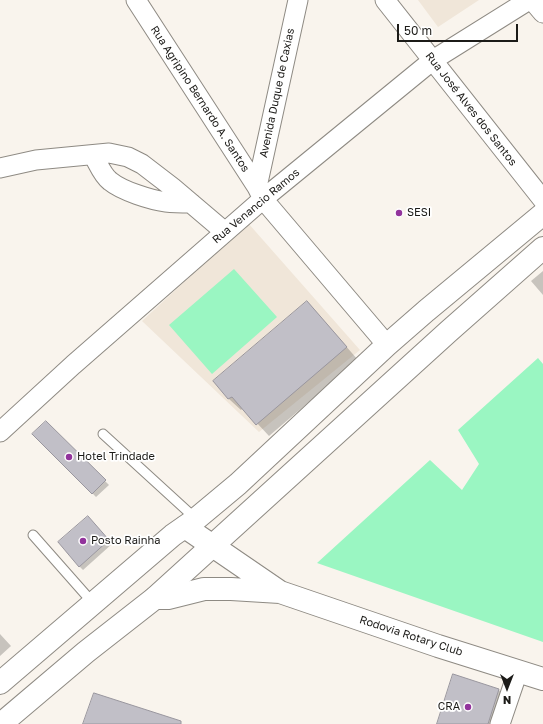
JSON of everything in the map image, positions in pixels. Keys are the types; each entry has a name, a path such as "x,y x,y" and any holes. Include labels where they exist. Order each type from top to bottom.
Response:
{"main road":[{"path":"0,683 173,535 238,484 387,345 543,214"},
{"path":"0,724 86,652 156,598 449,331 543,248"},
{"path":"426,311 449,331"},
{"path":"190,523 213,546 280,592"},
{"path":"156,598 168,598 204,589 280,592"},
{"name":"Rodovia Rotary Club","path":"280,592 438,646 543,679"}],"street":[{"name":"Rua Agripino Bernardo A. Santos","path":"136,0 260,193 387,345"},
{"name":"Avenida Duque de Caxias","path":"260,193 298,0"},
{"name":"Rua José Alves dos Santos","path":"385,0 543,200"},
{"name":"Rua Venancio Ramos","path":"0,432 73,365 225,232 260,193 433,60 529,0"},
{"path":"532,0 543,13"},
{"path":"0,168 36,160 93,154 109,153 128,158 148,169 225,232"},
{"path":"93,154 110,181 124,189 151,199 166,202 191,203"},
{"path":"500,724 518,671"}],"lane":[{"path":"104,434 190,523"},
{"path":"33,535 93,603"}],"shaded area":[{"path":"418,0 479,0 438,27"},
{"path":"248,223 360,350 259,432 142,321"}],"green space":[{"path":"234,269 277,317 212,374 169,325"},
{"path":"538,358 543,364 543,642 317,563 430,460 462,490 479,464 458,430"}],"building":[{"path":"307,301 347,347 256,425 232,397 228,399 213,381"},
{"name":"Hotel Trindade","path":"46,421 106,480 92,494 32,434"},
{"name":"Posto Rainha","path":"88,516 109,540 79,567 58,542"},
{"name":"CRA","path":"453,674 499,689 488,724 437,724"},
{"path":"94,693 181,721 181,724 83,724"}],"place":[{"name":"SESI","path":"399,213"},
{"name":"Hotel Trindade","path":"69,457"},
{"name":"Posto Rainha","path":"83,541"},
{"name":"CRA","path":"468,707"}]}
